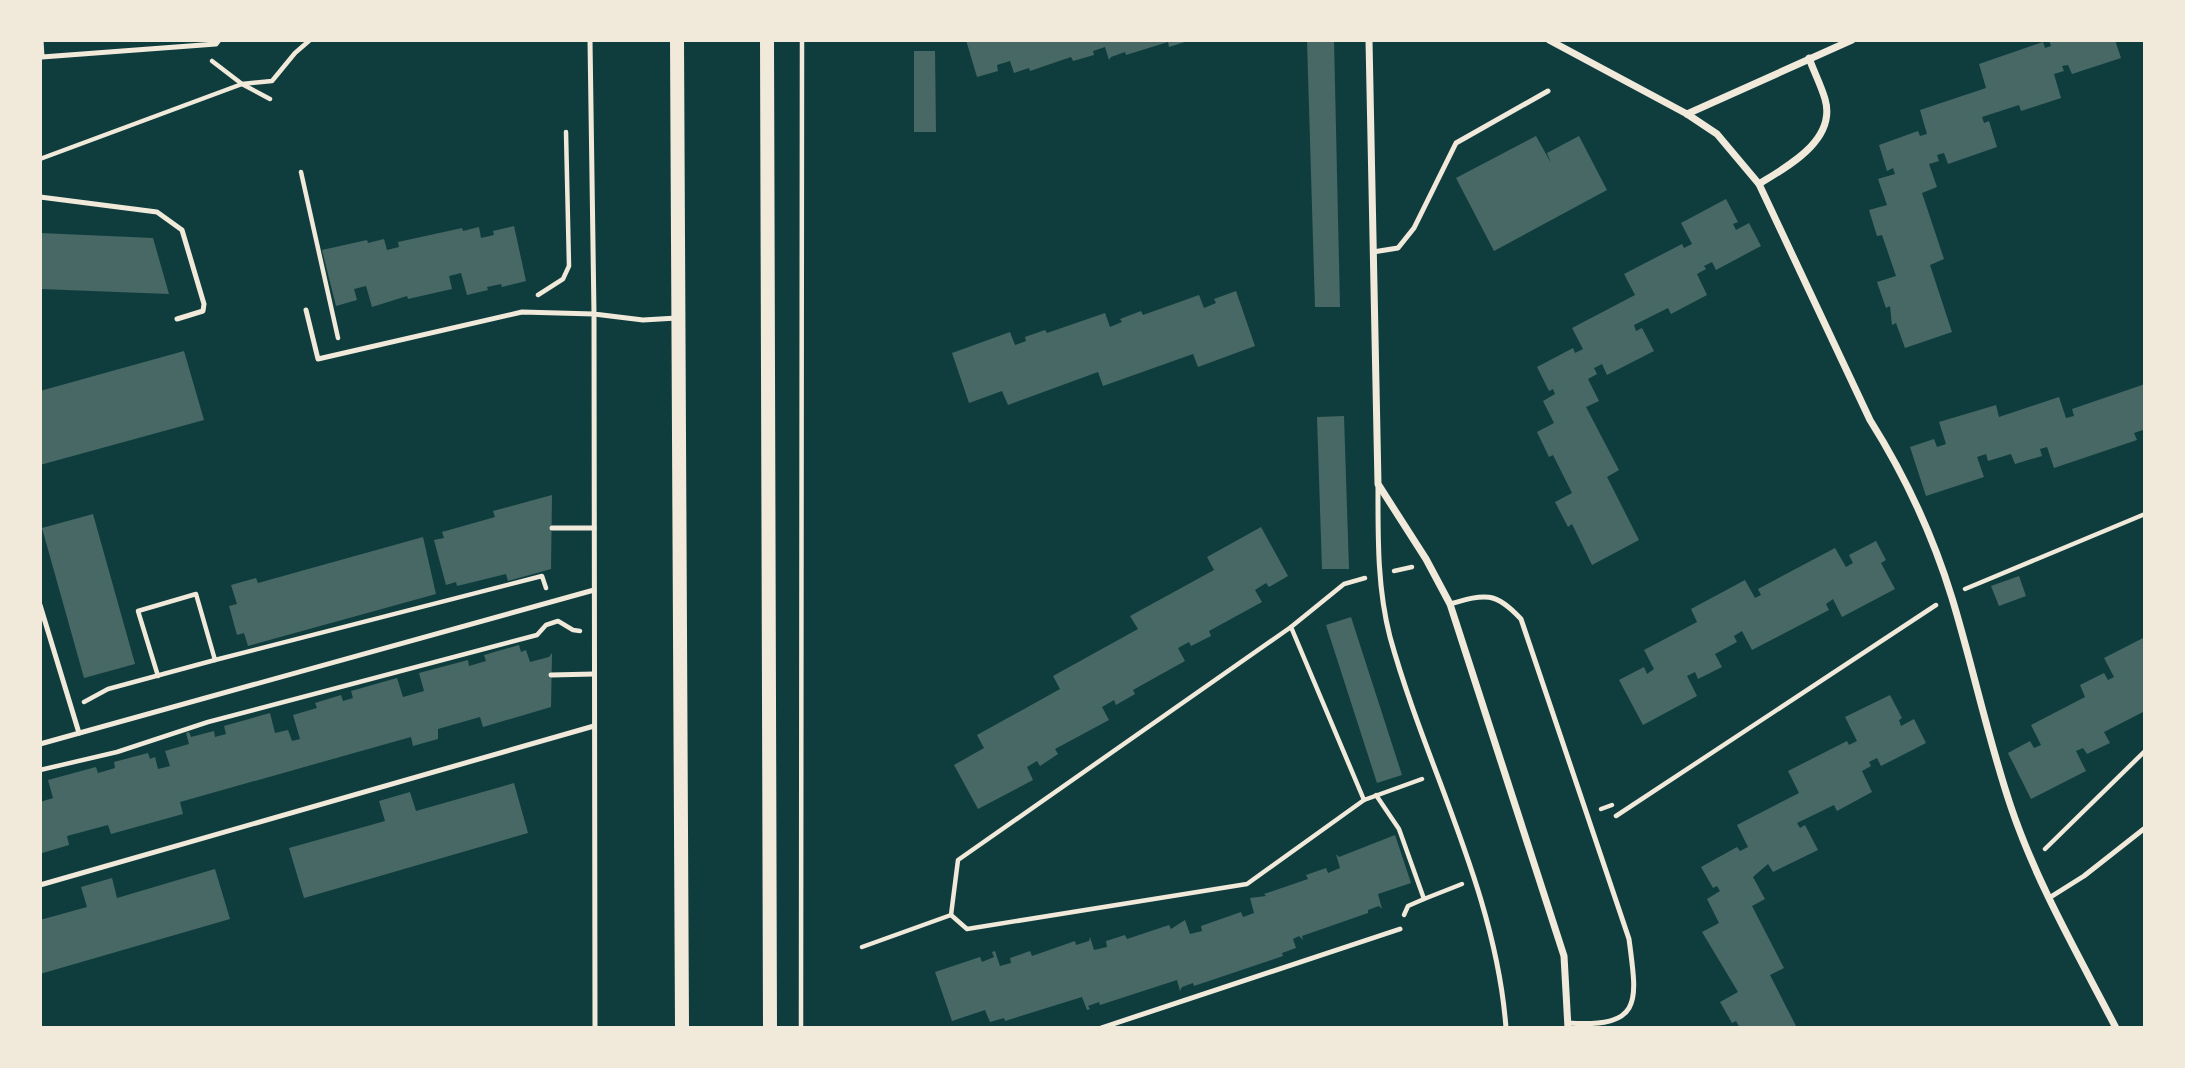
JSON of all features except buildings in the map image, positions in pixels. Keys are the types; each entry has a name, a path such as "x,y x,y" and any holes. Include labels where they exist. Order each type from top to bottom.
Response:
{"main road":[{"path":"677,40 682,1028"},
{"path":"767,40 770,1028"}],"street":[{"path":"1369,40 1378,484 1426,559 1450,604 1564,956 1568,1025"},
{"path":"1549,40 1687,114 1717,134 1759,184 1870,419 1892,455 1923,522 1951,595 2012,808 2049,898 2116,1028"},
{"path":"1687,114 1852,40"},
{"path":"1759,184 1797,161 1816,141 1827,120 1826,101 1809,58"}],"lane":[{"path":"41,40 42,57 206,45 219,40"},
{"path":"590,40 594,314 595,1028"},
{"path":"1373,252 1398,248 1413,228 1456,142 1548,91"},
{"path":"40,197 157,212 173,220 182,230 204,304 203,311 177,319"},
{"path":"306,310 318,359 522,312 594,314 643,320 678,318"},
{"path":"1378,484 1379,574 1390,635 1497,955 1506,1028"},
{"path":"552,528 594,528"},
{"path":"40,744 594,590"},
{"path":"1450,604 1481,595 1504,600 1521,619 1629,939 1636,991 1630,1010 1618,1019 1598,1025 1568,1025"},
{"path":"40,605 79,733"},
{"path":"551,675 594,674"},
{"path":"40,885 594,726"},
{"path":"2049,898 2084,876 2145,828"},
{"path":"1101,1028 1399,929"}],"path":[{"path":"40,159 242,84 272,81 295,53 310,40"},
{"path":"801,1028 802,40"},
{"path":"206,45 208,58 242,84 270,99"},
{"path":"529,298 550,290 563,279 569,266 566,132"},
{"path":"301,172 340,345"},
{"path":"1616,816 1951,595 2145,514"},
{"path":"951,915 958,860 1291,627 1343,584 1411,568 1426,559"},
{"path":"72,709 108,689 542,576 550,602"},
{"path":"158,676 138,611 196,594 215,660"},
{"path":"40,770 117,752 289,700 537,635 546,625 558,621 573,631 594,632"},
{"path":"1291,627 1364,800"},
{"path":"2034,859 2145,751"},
{"path":"951,915 967,929 1248,884 1364,800 1437,775"},
{"path":"1376,795 1399,829 1424,899"},
{"path":"1399,929 1408,906 1473,879"},
{"path":"862,947 951,915"}]}
